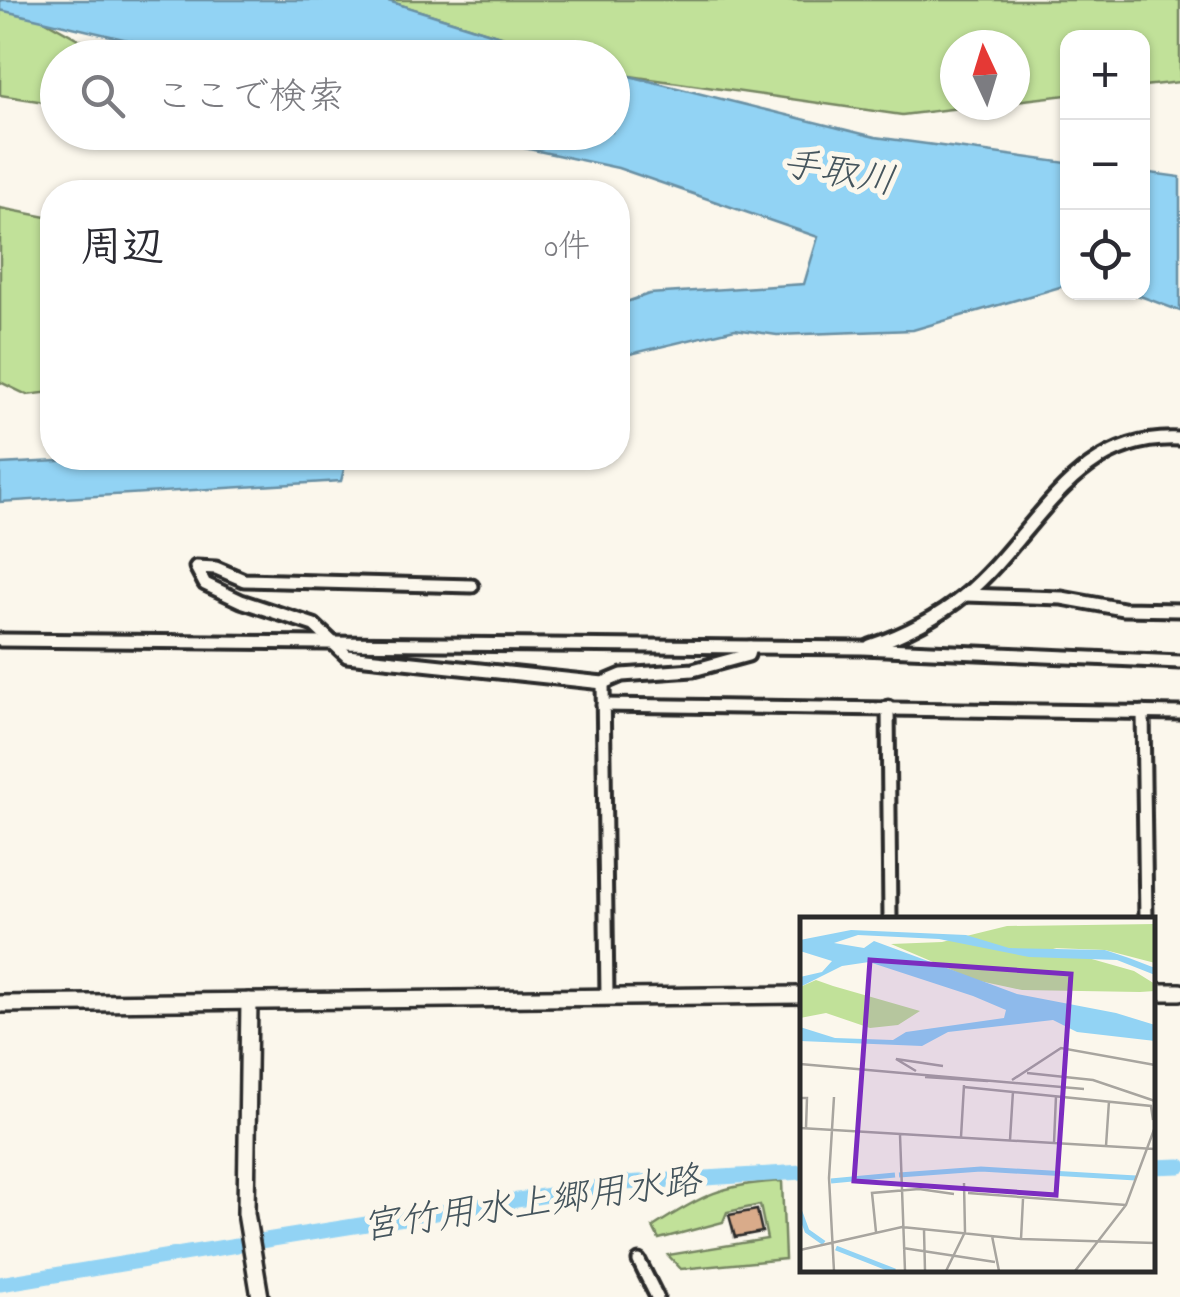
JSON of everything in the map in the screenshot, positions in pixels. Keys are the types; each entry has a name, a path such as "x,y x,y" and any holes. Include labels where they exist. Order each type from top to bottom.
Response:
{"street":[{"path":"862,648 899,636 965,595 1093,458 1154,438 1180,439"},
{"path":"472,586 244,580 216,568 196,567 206,584 240,601 314,625 347,656 602,683 622,675 693,670 748,655 750,647"},
{"path":"965,595 1062,598 1123,610 1180,610"},
{"path":"0,640 862,648 1180,662"},
{"path":"602,683 608,996"},
{"path":"603,705 1180,714"},
{"path":"888,708 890,917"},
{"path":"1144,712 1146,917"},
{"path":"0,1004 800,994"},
{"path":"248,1001 246,1213 260,1297"},
{"path":"639,1262 657,1297"}],"green space":[{"path":"385,0 1180,0 1180,82 1150,85 1150,30 1060,30 1060,96 1030,99 1030,30 940,30 940,110 902,115 630,76 630,40 513,40"},
{"path":"0,10 35,15 80,40 40,40 40,101 0,95"},
{"path":"0,208 40,216 40,393 27,395 0,382"},
{"path":"782,1181 785,1259 681,1269 668,1255 767,1239 760,1205 727,1212 723,1222 659,1239 653,1227 714,1193"}],"water":[{"path":"0,0 385,0 513,40 128,40 0,10"},
{"name":"手取川","path":"630,76 875,137 1060,162 1060,287 913,330 777,335 735,329 630,354 630,301 649,294 804,284 818,237 618,168 534,150 630,150"},
{"path":"1150,173 1180,177 1180,311 1150,300"},
{"path":"40,462 40,470 344,470 341,481 0,502 0,464"}],"building":[{"path":"757,1210 762,1232 735,1237 729,1215"}],"waterway":[{"name":"宮竹用水上郷用水路","path":"1155,1167 1180,1166"},
{"name":"宮竹用水上郷用水路","path":"260,1241 624,1183 800,1172"},
{"name":"宮竹用水上郷用水路","path":"0,1284 237,1245"}]}
